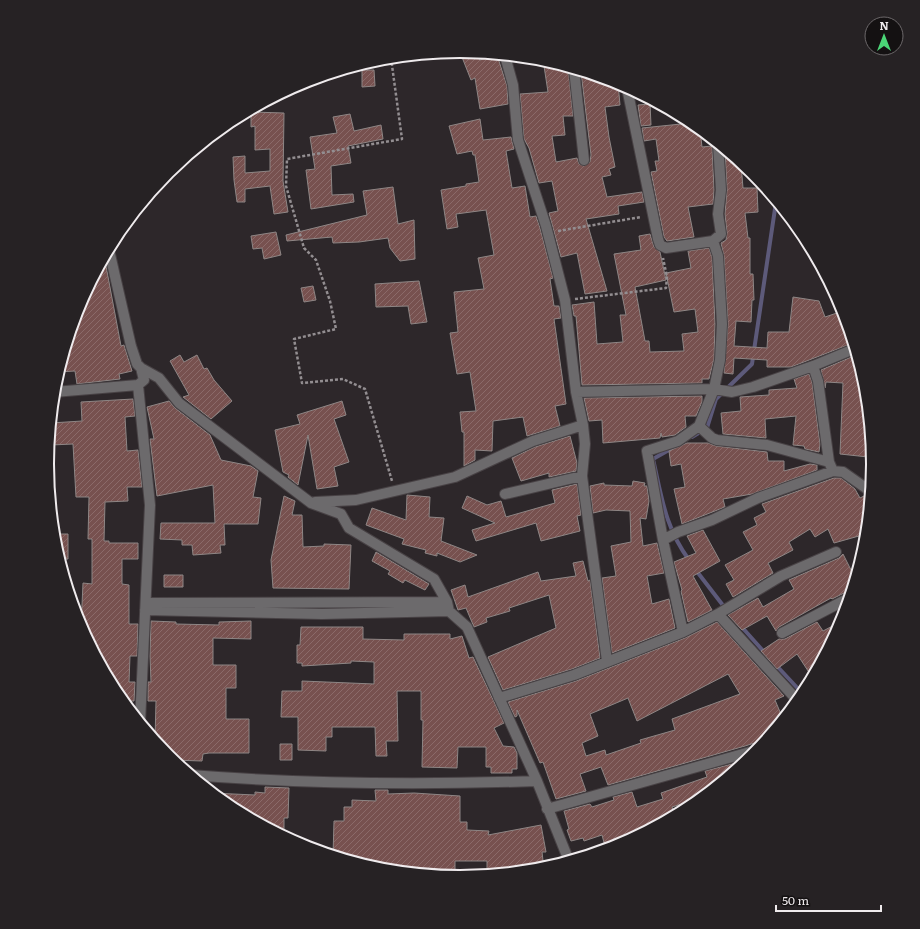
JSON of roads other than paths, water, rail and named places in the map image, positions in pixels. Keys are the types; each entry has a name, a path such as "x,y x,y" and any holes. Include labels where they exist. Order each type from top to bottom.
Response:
{"street":[{"path":"506,61 513,85 518,140 547,232 564,300 576,392 583,425 585,444 582,476 607,661"},
{"path":"575,75 584,160"},
{"path":"628,95 652,215 660,245 666,248 673,248 713,241 721,234 718,214 721,190 718,151"},
{"path":"682,632 647,451 678,440 699,426 714,389 720,360 722,324 718,256 713,241"},
{"path":"111,257 131,346 137,364 159,378 179,403 311,503 341,514 349,528 434,579 448,606 467,627 538,781 547,809 567,856"},
{"path":"576,392 714,389 732,392 753,387 813,366 849,351"},
{"path":"813,366 818,381 831,466"},
{"path":"61,391 138,385 144,380 142,368"},
{"path":"138,385 150,506 140,715"},
{"path":"311,503 356,500 455,477 533,440 583,425"},
{"path":"699,426 712,438 767,445 831,466 843,472 865,488"},
{"path":"665,539 678,532 712,520 831,466"},
{"path":"505,494 582,476"},
{"path":"499,698 574,675 682,632 718,614 781,576 836,552"},
{"path":"782,633 842,602"},
{"path":"145,606 448,606"},
{"path":"718,614 794,696"},
{"path":"547,809 746,753"},
{"path":"199,776 271,781 438,784 538,781"}],"waterway":[{"path":"692,437 707,428 716,399 752,364 775,209"},
{"path":"676,446 653,459 669,524 689,560"},
{"path":"695,569 725,608"},
{"path":"740,625 765,653"},
{"path":"775,664 799,689"}]}
